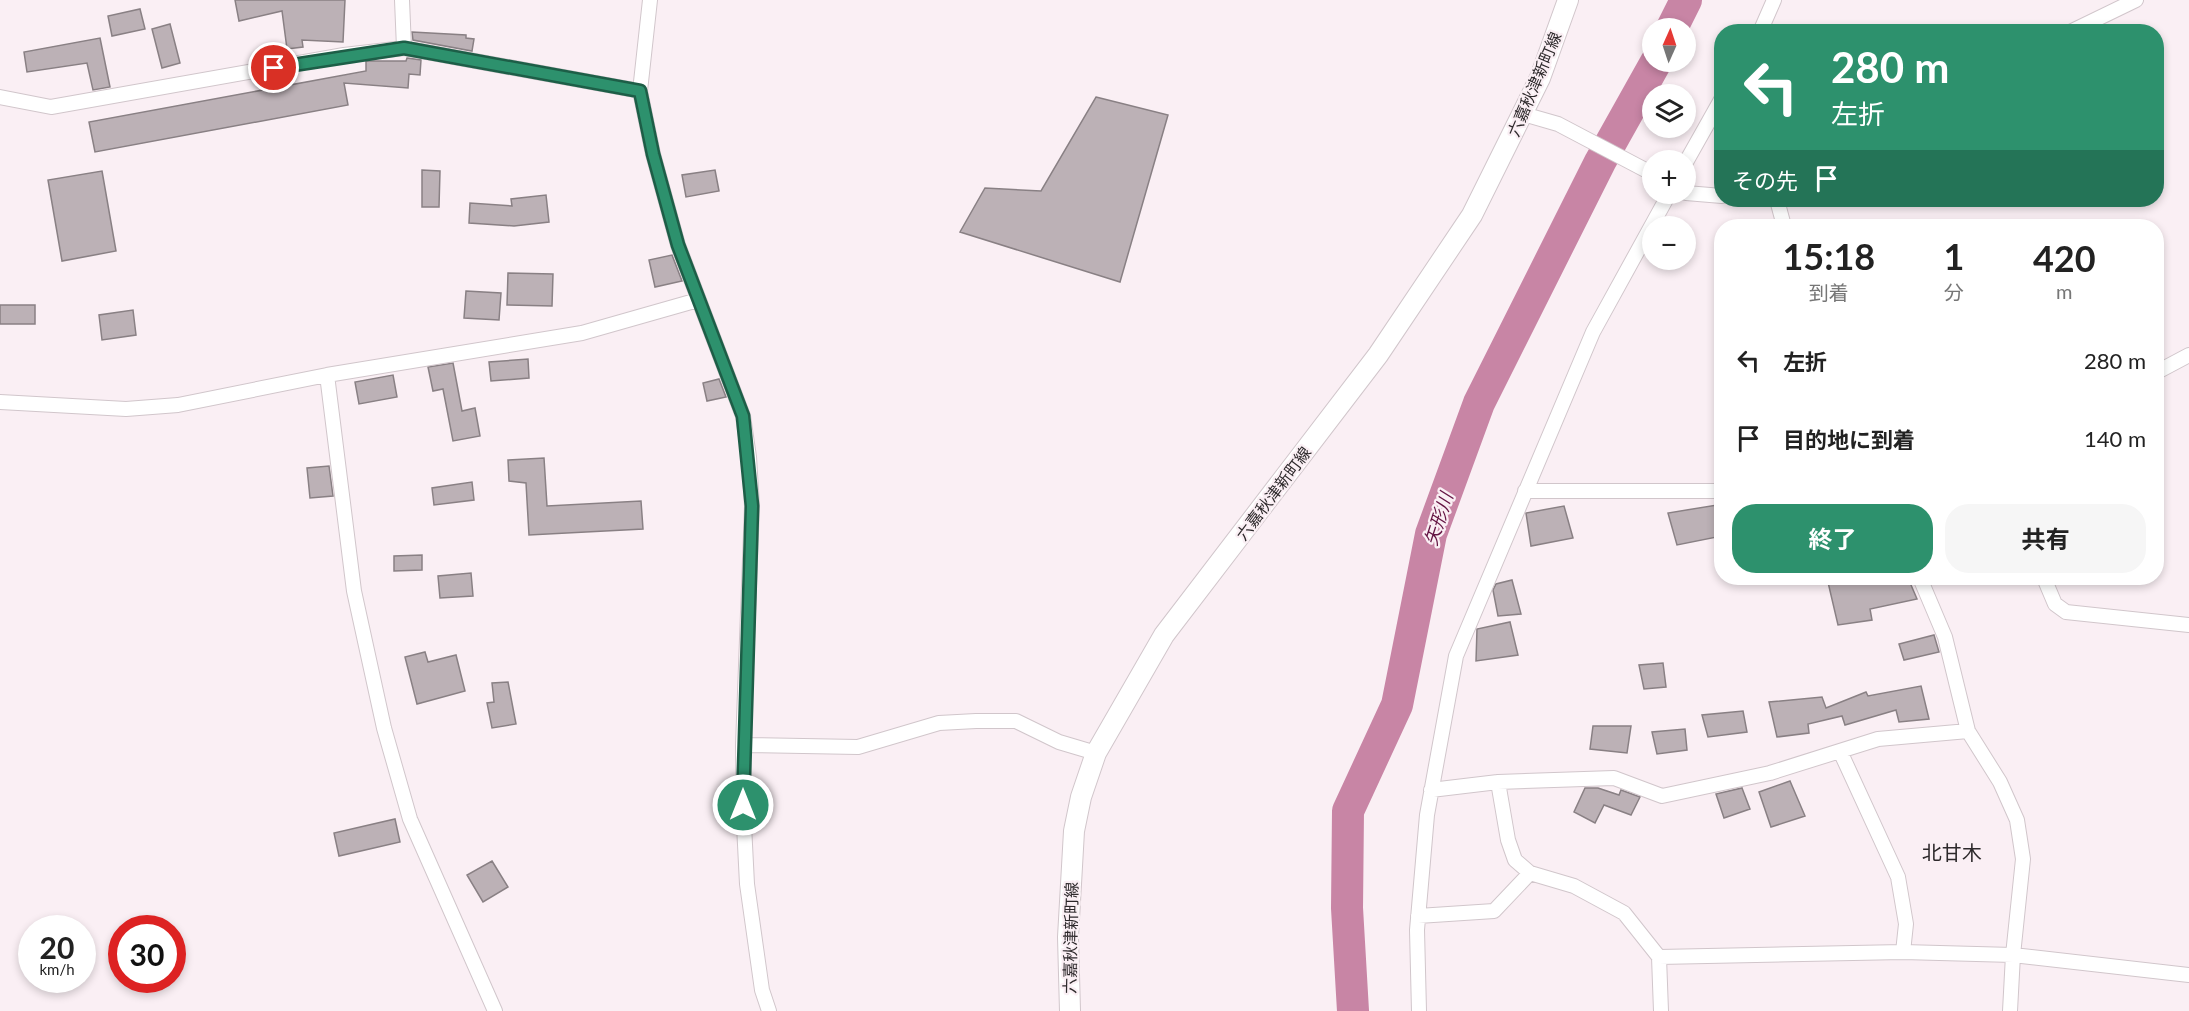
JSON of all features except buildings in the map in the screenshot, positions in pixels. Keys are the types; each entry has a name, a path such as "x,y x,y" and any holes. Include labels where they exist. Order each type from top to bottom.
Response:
{"main road":[{"name":"六嘉秋津新町線","path":"1070,1011 1068,937 1074,831 1081,797 1096,753 1164,635 1178,620 1378,354 1472,215 1540,78 1568,0"}],"street":[{"path":"402,0 404,48"},
{"path":"650,0 640,91 653,154 678,245 743,416 749,457 752,506 743,745 747,884 762,990 769,1011"},
{"path":"1764,24 1774,0"},
{"path":"2086,24 2136,0"},
{"path":"0,97 51,107 344,55 404,48 640,91"},
{"path":"1693,150 1714,112"},
{"path":"1523,114 1558,124 1642,168"},
{"path":"1696,194 1714,195"},
{"path":"1419,1011 1418,916 1431,790 1456,656 1593,332 1663,204"},
{"path":"0,402 126,409 178,405 327,375 582,333 698,300"},
{"path":"2164,368 2189,355"},
{"path":"327,375 354,591 384,728 410,819 495,1011"},
{"path":"1525,491 1714,491"},
{"path":"1924,585 1945,637 1968,731 2000,782 2017,820 2024,859 2013,955 2010,1011"},
{"path":"2047,585 2055,604 2066,612 2189,625"},
{"path":"743,745 858,747 939,723 986,721 1016,722 1059,742 1096,753"},
{"path":"1431,790 1498,782 1614,778 1662,796 1770,773 1878,739 1968,731"},
{"path":"1839,751 1898,877 1906,924 1903,952"},
{"path":"1498,782 1508,840 1515,860 1530,873 1574,886 1624,913 1659,957 1661,1011"},
{"path":"1418,916 1494,911 1530,873"},
{"path":"1659,957 1903,952 2013,955 2189,975"}],"waterway":[{"name":"矢形川","path":"1677,18 1686,0"},
{"name":"矢形川","path":"1353,1011 1347,908 1348,811 1397,705 1431,534 1479,403 1600,162 1650,72"}],"district":[{"name":"北甘木","path":"1952,852"}],"route":[{"path":"274,68 344,55 404,48 640,91 653,154 678,245 743,416 749,457 752,506 743,745 743,805"}]}
